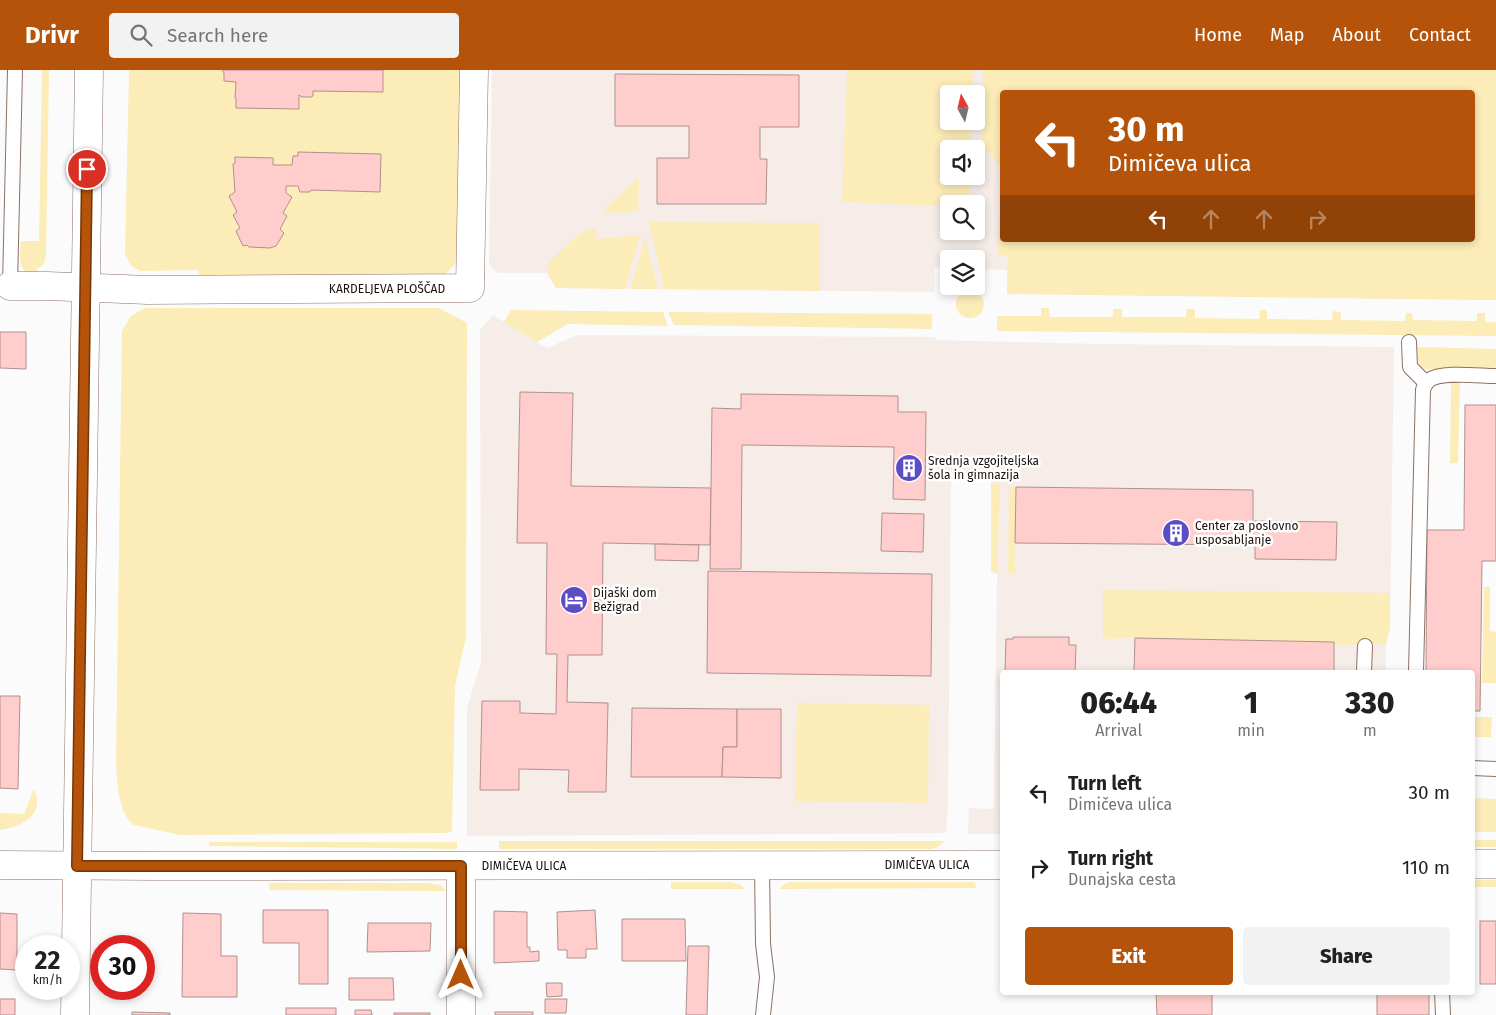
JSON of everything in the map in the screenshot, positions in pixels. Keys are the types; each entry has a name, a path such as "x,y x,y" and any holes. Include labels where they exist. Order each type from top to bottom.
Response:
{"street":[{"path":"75,1015 89,70"},
{"name":"KARDELJEVA PLOŠČAD","path":"85,288 148,290 470,288 474,70"},
{"path":"10,286 85,288"},
{"path":"1475,864 1496,864"},
{"name":"DIMIČEVA ULICA","path":"0,865 1000,865"},
{"path":"461,866 461,1015"}],"lane":[{"path":"10,286 15,70"},
{"path":"1409,342 1410,367 1426,383"},
{"path":"1416,670 1422,395 1426,383 1444,376 1496,376"},
{"path":"1364,670 1365,646"},
{"path":"1475,768 1496,769"},
{"path":"762,865 763,944 767,977 763,1015"},
{"path":"1442,995 1443,1015"}],"shaded area":[{"path":"42,70 49,70 46,255 44,264 37,269 37,276 27,274 24,271 20,255 21,241 39,241"},
{"path":"129,70 464,70 461,258 439,281 199,280 198,270 140,271 132,266 125,255"},
{"path":"492,70 1496,70 1496,300 1007,294 1007,270 985,269 985,250 940,250 940,267 934,267 934,292 556,288 547,273 497,273 489,264"},
{"path":"847,70 973,70 972,85 940,85 940,130 971,130 970,140 940,140 940,185 969,185 969,195 940,195 940,206 842,202"},
{"path":"983,70 1496,70 1496,300 1007,294 1008,256 998,256 1000,197 1000,242 1475,242 1475,90 1000,90 1000,166 985,150 985,140 981,140 981,130 985,130"},
{"path":"639,177 638,211 608,213 605,209"},
{"path":"650,222 820,223 820,291 664,289"},
{"path":"595,228 597,239 640,235 625,289 556,288 548,272 550,261 580,233"},
{"path":"645,237 658,289 631,289"},
{"path":"959,295 981,295 983,299 983,309 975,317 965,317 957,309 956,304"},
{"path":"145,308 439,308 467,323 466,637 455,686 452,831 446,833 180,835 134,825 129,820 119,796 116,762 122,331 131,316"},
{"path":"1041,308 1049,308 1050,317 1113,317 1113,309 1122,309 1122,317 1186,317 1186,309 1195,309 1195,318 1259,319 1260,310 1267,310 1267,319 1332,320 1333,311 1341,312 1341,320 1405,321 1406,313 1412,313 1413,320 1477,321 1477,313 1485,313 1485,322 1496,322 1496,336 997,331 997,316 1041,316"},
{"path":"511,310 663,312 668,326 568,324 537,342 504,322"},
{"path":"668,312 932,314 932,329 674,325"},
{"path":"493,315 547,348 577,335 935,337 936,340 1102,344 1394,347 1390,627 1386,644 1386,670 1000,670 1000,834 968,834 969,808 994,809 997,574 991,571 991,479 951,479 948,807 946,833 467,836 467,708 481,662 480,330"},
{"path":"1417,347 1496,349 1496,370 1425,369 1418,363"},
{"path":"1451,382 1460,382 1458,463 1450,463"},
{"path":"991,484 1000,484 997,573 991,571"},
{"path":"1009,486 1016,487 1015,573 1008,574"},
{"path":"1484,587 1490,587 1490,631 1496,632 1496,683 1482,683"},
{"path":"1103,590 1390,593 1390,627 1386,644 1334,645 1334,642 1103,639"},
{"path":"797,703 929,705 928,803 795,801"},
{"path":"1475,717 1492,717 1491,737 1475,737"},
{"path":"34,789 37,806 34,813 23,823 0,830 0,813 24,814"},
{"path":"1475,798 1496,799 1496,832 1475,832"},
{"path":"1475,840 1496,840 1496,847 1475,847"},
{"path":"499,841 945,841 938,847 931,849 499,849"},
{"path":"209,842 457,842 457,849 209,846"},
{"path":"1475,880 1496,880 1496,887 1475,887"},
{"path":"671,882 731,882 739,884 745,889 671,889"},
{"path":"790,882 975,882 976,888 779,889"},
{"path":"269,883 426,883 441,885 446,891 269,890"}],"building":[{"path":"222,70 383,70 383,92 313,91 313,96 311,97 299,95 299,109 236,108 236,82 224,81"},
{"path":"615,74 799,75 799,127 760,127 760,159 767,159 766,204 657,204 657,158 689,158 689,126 615,126"},
{"path":"298,152 381,154 380,192 311,190 310,192 300,192 298,186 286,186 286,193 292,197 283,213 287,216 280,229 284,233 276,246 270,248 243,246 236,231 240,228 233,215 237,212 229,196 235,192 233,164 235,163 235,157 273,158 273,165 292,165 293,156 298,156"},
{"path":"0,332 26,332 26,369 0,368"},
{"name":"Dijaški dom Bežigrad","path":"520,392 573,393 571,486 711,488 710,545 603,543 602,655 568,655 567,702 608,703 606,792 568,792 569,770 519,769 519,790 480,790 482,701 520,701 520,713 556,714 557,654 546,654 547,543 517,543"},
{"name":"Srednja vzgojiteljska šola in gimnazija","path":"741,394 898,396 898,412 926,412 925,500 893,499 894,447 742,445 741,569 710,569 712,408 741,409"},
{"path":"1465,405 1496,405 1496,561 1482,561 1480,711 1475,711 1475,670 1426,670 1427,530 1464,530"},
{"name":"Center za poslovno usposabljanje","path":"1016,487 1253,490 1253,521 1337,522 1336,560 1255,559 1255,545 1015,543"},
{"path":"882,513 924,514 923,552 881,551"},
{"path":"655,544 699,545 698,561 655,560"},
{"path":"708,571 932,574 931,676 707,673"},
{"path":"1013,637 1069,637 1069,645 1076,645 1075,670 1005,670 1006,639 1013,639"},
{"path":"1135,638 1334,642 1334,670 1134,670"},
{"path":"0,696 20,696 18,789 0,788"},
{"path":"632,708 737,709 737,747 723,747 722,777 631,777"},
{"path":"737,709 781,709 781,778 722,777 723,747 737,747"},
{"path":"263,910 328,910 328,984 299,984 299,943 263,943"},
{"path":"595,910 597,949 586,949 586,958 567,958 567,950 558,950 557,912"},
{"path":"494,911 527,912 527,947 530,947 530,952 539,951 539,961 494,963"},
{"path":"0,913 17,914 15,970 0,969"},
{"path":"183,913 221,914 221,956 237,956 237,997 182,997"},
{"path":"622,919 685,919 686,961 622,961"},
{"path":"1480,921 1496,921 1496,984 1480,984"},
{"path":"368,923 431,923 430,951 367,952"},
{"path":"688,946 709,946 707,1015 686,1015"},
{"path":"349,978 393,978 394,1000 349,1000"},
{"path":"546,983 562,983 562,996 547,997"},
{"path":"1156,995 1212,995 1212,1015 1157,1015"},
{"path":"1377,995 1429,995 1429,1015 1377,1015"},
{"path":"0,999 15,999 15,1015 0,1015"},
{"path":"545,999 567,999 566,1013 545,1013"},
{"path":"286,1008 336,1008 336,1015 286,1015"},
{"path":"355,1010 371,1010 372,1015 355,1015"},
{"path":"132,1012 170,1013 170,1015 132,1015"},
{"path":"495,1012 533,1012 533,1015 495,1015"},
{"path":"394,1013 430,1013 430,1015 394,1015"}],"place":[{"name":"Srednja vzgojiteljska šola in gimnazija","path":"909,468"},
{"name":"Center za poslovno usposabljanje","path":"1176,533"},
{"name":"Dijaški dom Bežigrad","path":"574,600"}],"route":[{"path":"87,169 77,866 461,866 461,975"}]}
